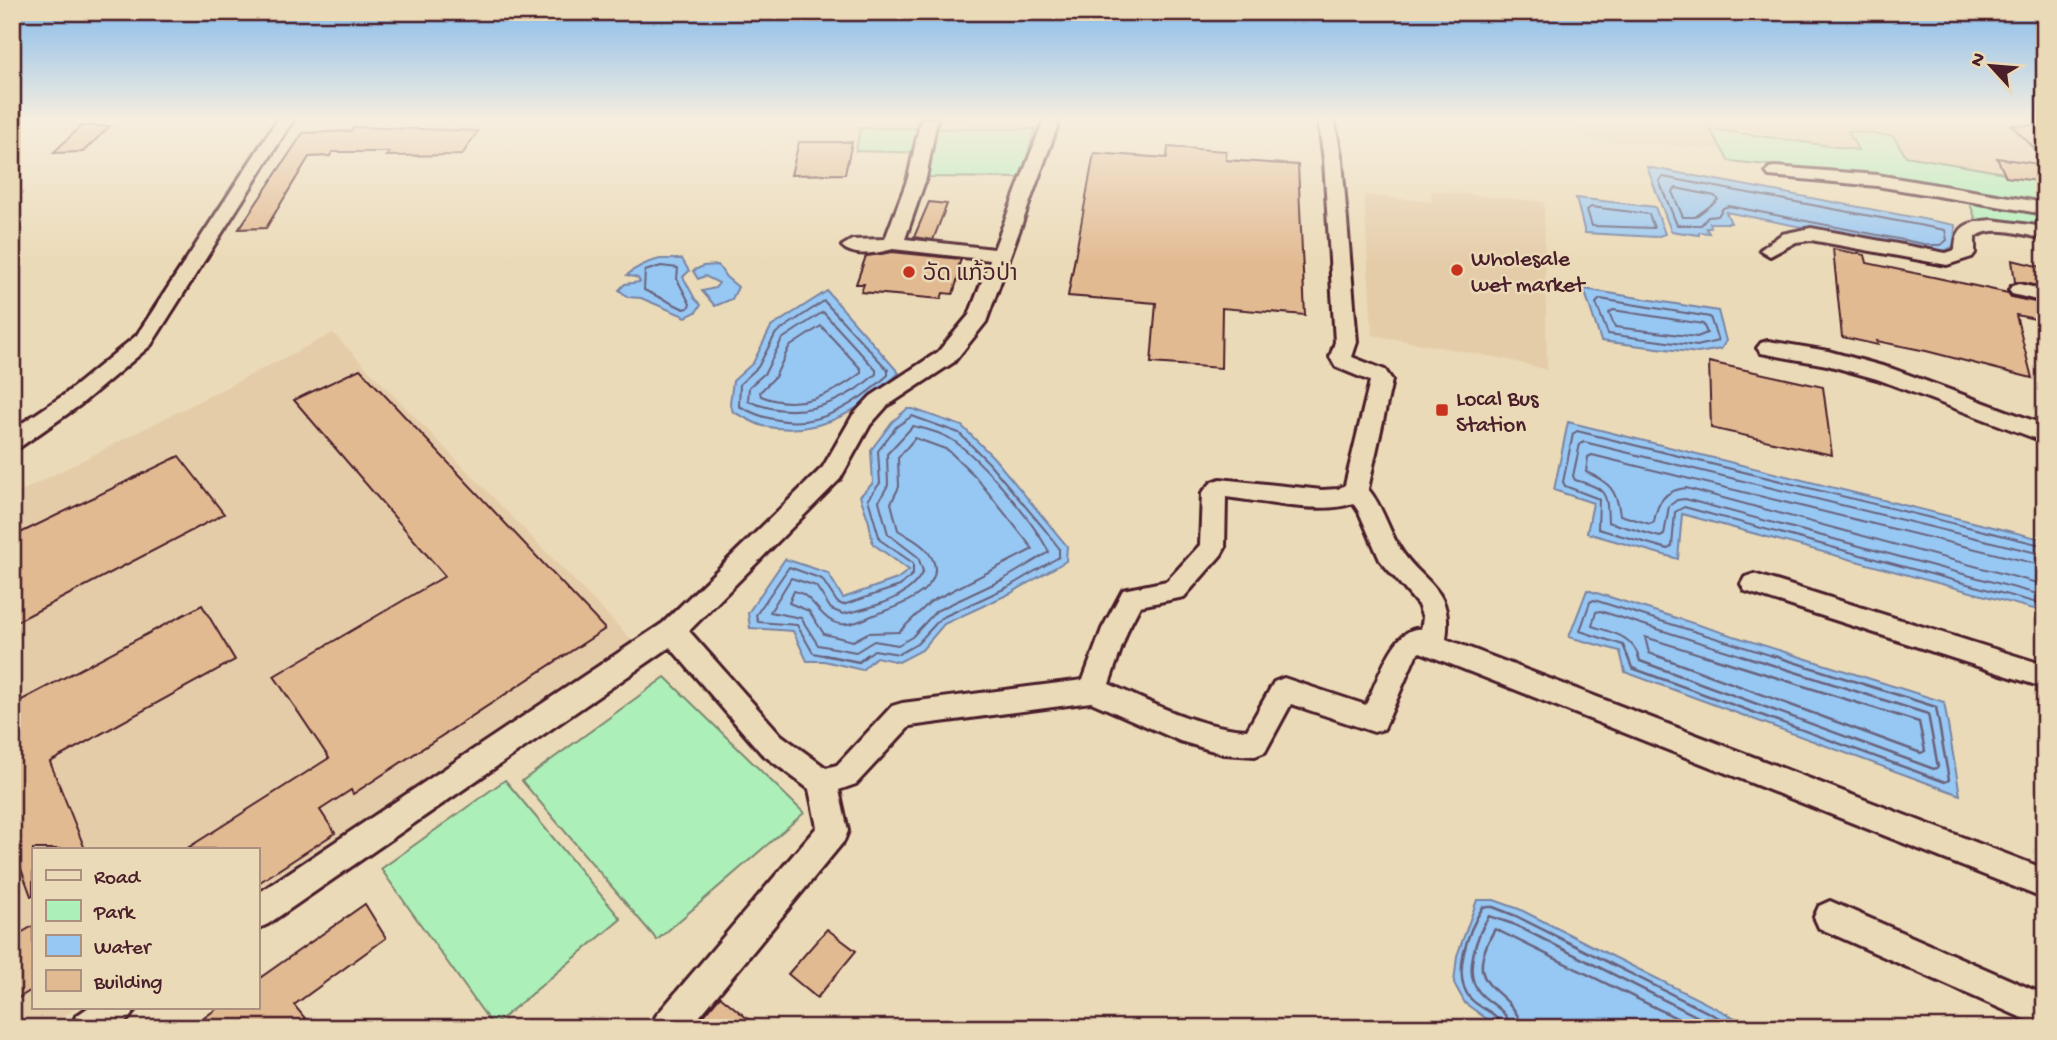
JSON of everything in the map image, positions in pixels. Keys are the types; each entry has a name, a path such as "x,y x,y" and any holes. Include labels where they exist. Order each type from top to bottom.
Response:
{"street":[{"path":"12,441 72,400 144,340 254,168"},
{"path":"893,243 919,168"},
{"path":"259,912 672,631 832,473 861,420 879,401 946,357 979,317 1034,168"},
{"path":"1093,690 1115,629 1132,597 1175,590 1212,548 1214,493 1220,488 1322,499 1342,498 1356,489 1381,380 1377,375 1344,362 1341,357 1346,342 1334,168"},
{"path":"1775,172 1822,173 1869,179 2045,209"},
{"path":"1770,250 1784,239 1797,234 1811,234 1947,259 1965,253 1965,235 1972,228 1996,226 2045,233"},
{"path":"852,246 878,247 893,243 1001,256"},
{"path":"2019,290 2045,296"},
{"path":"1768,348 1828,358 1885,374 2045,433"},
{"path":"1356,489 1370,508 1390,553 1430,600 1436,618 1432,644"},
{"path":"1754,584 2045,677"},
{"path":"668,1028 834,831 822,782 771,744 672,631"},
{"path":"822,782 846,775 902,715 1093,690 1180,729 1224,741 1255,743 1284,690 1374,720 1406,648 1417,639 2045,884"},
{"path":"1830,917 2045,1012"},
{"path":"88,1028 116,1009"}],"shaded area":[{"path":"1973,168 2045,168 2045,180"},
{"name":"Wholesale wet market","path":"1432,191 1544,202 1547,370 1505,359 1372,335 1364,195 1431,202"},
{"path":"333,333 634,642 259,888 259,848 32,848 32,1009 75,1009 46,1028 12,1028 12,496"}],"green space":[{"path":"927,168 1024,168 1021,178 924,177"},
{"path":"1792,168 1973,168 2045,180 2045,205 1845,173"},
{"path":"1969,201 2045,214 2045,232 1976,220"},
{"path":"665,677 804,813 657,940 522,781"},
{"path":"505,780 621,919 493,1026 381,869"}],"water":[{"path":"1647,168 1955,225 1954,246 1943,252 1929,252 1726,212 1731,223 1710,223 1711,228 1706,228 1709,233 1699,232 1699,235 1671,231"},
{"path":"1576,198 1655,207 1665,234 1656,237 1585,233"},
{"path":"660,259 682,259 689,271 683,277 701,305 696,312 686,317 641,298 628,297 619,290 625,284 640,282 638,278 627,275 642,265"},
{"path":"718,265 726,277 738,287 732,299 715,306 702,291 715,288 719,283 705,276 698,279 693,271 703,266"},
{"path":"1584,289 1718,311 1726,341 1721,349 1698,353 1601,341"},
{"path":"827,291 899,373 870,399 838,418 820,424 783,429 763,426 733,412 730,403 733,381 753,363 771,327"},
{"path":"907,409 962,426 994,458 1067,546 1066,561 1011,593 944,624 922,650 899,662 876,657 862,670 824,661 807,661 793,631 750,628 748,613 785,559 828,573 843,598 897,579 909,570 873,544 860,496 873,483 871,450 892,422"},
{"path":"1568,422 2045,540 2045,612 1682,514 1678,559 1587,533 1593,503 1554,490"},
{"path":"1587,590 1944,702 1960,795 1625,672 1620,651 1569,637"},
{"path":"1477,900 1494,900 1519,909 1755,1028 1499,1028 1465,1003 1454,983 1457,956"}],"building":[{"path":"280,168 303,168 266,228 239,229"},
{"path":"793,168 846,168 845,174 791,175"},
{"path":"1091,168 1298,168 1305,315 1222,308 1221,368 1151,363 1156,303 1068,296"},
{"path":"2002,168 2045,168 2045,182 2006,177"},
{"path":"929,202 947,204 933,240 914,237"},
{"path":"1833,249 1865,255 1867,263 2008,293 2011,297 2045,304 2045,321 2016,315 2032,378 1926,351 1842,337"},
{"name":"ວັດ ແກ້ວປ່າ","path":"892,252 961,259 953,294 943,293 941,299 861,292 864,284 856,284 866,256"},
{"path":"2012,260 2045,268 2045,287 2015,282"},
{"path":"1709,362 1823,387 1832,455 1711,428"},
{"path":"360,369 605,629 353,794 351,790 320,810 335,833 259,883 259,848 188,848 329,758 274,676 445,576 294,400"},
{"path":"179,456 224,514 12,624 12,537"},
{"path":"202,605 235,660 50,762 85,848 32,848 32,896 12,844 12,705"},
{"path":"365,904 386,938 294,1005 313,1028 190,1028 216,1009 259,1009 259,979"},
{"path":"32,927 32,990 12,1002 12,938"},
{"path":"827,929 856,951 817,998 788,974"},
{"path":"720,996 759,1028 694,1028"}],"place":[{"name":"Wholesale wet market","path":"1457,270"},
{"name":"ວັດ ແກ້ວປ່າ","path":"909,272"},
{"name":"Local Bus Station","path":"1442,410"}]}
